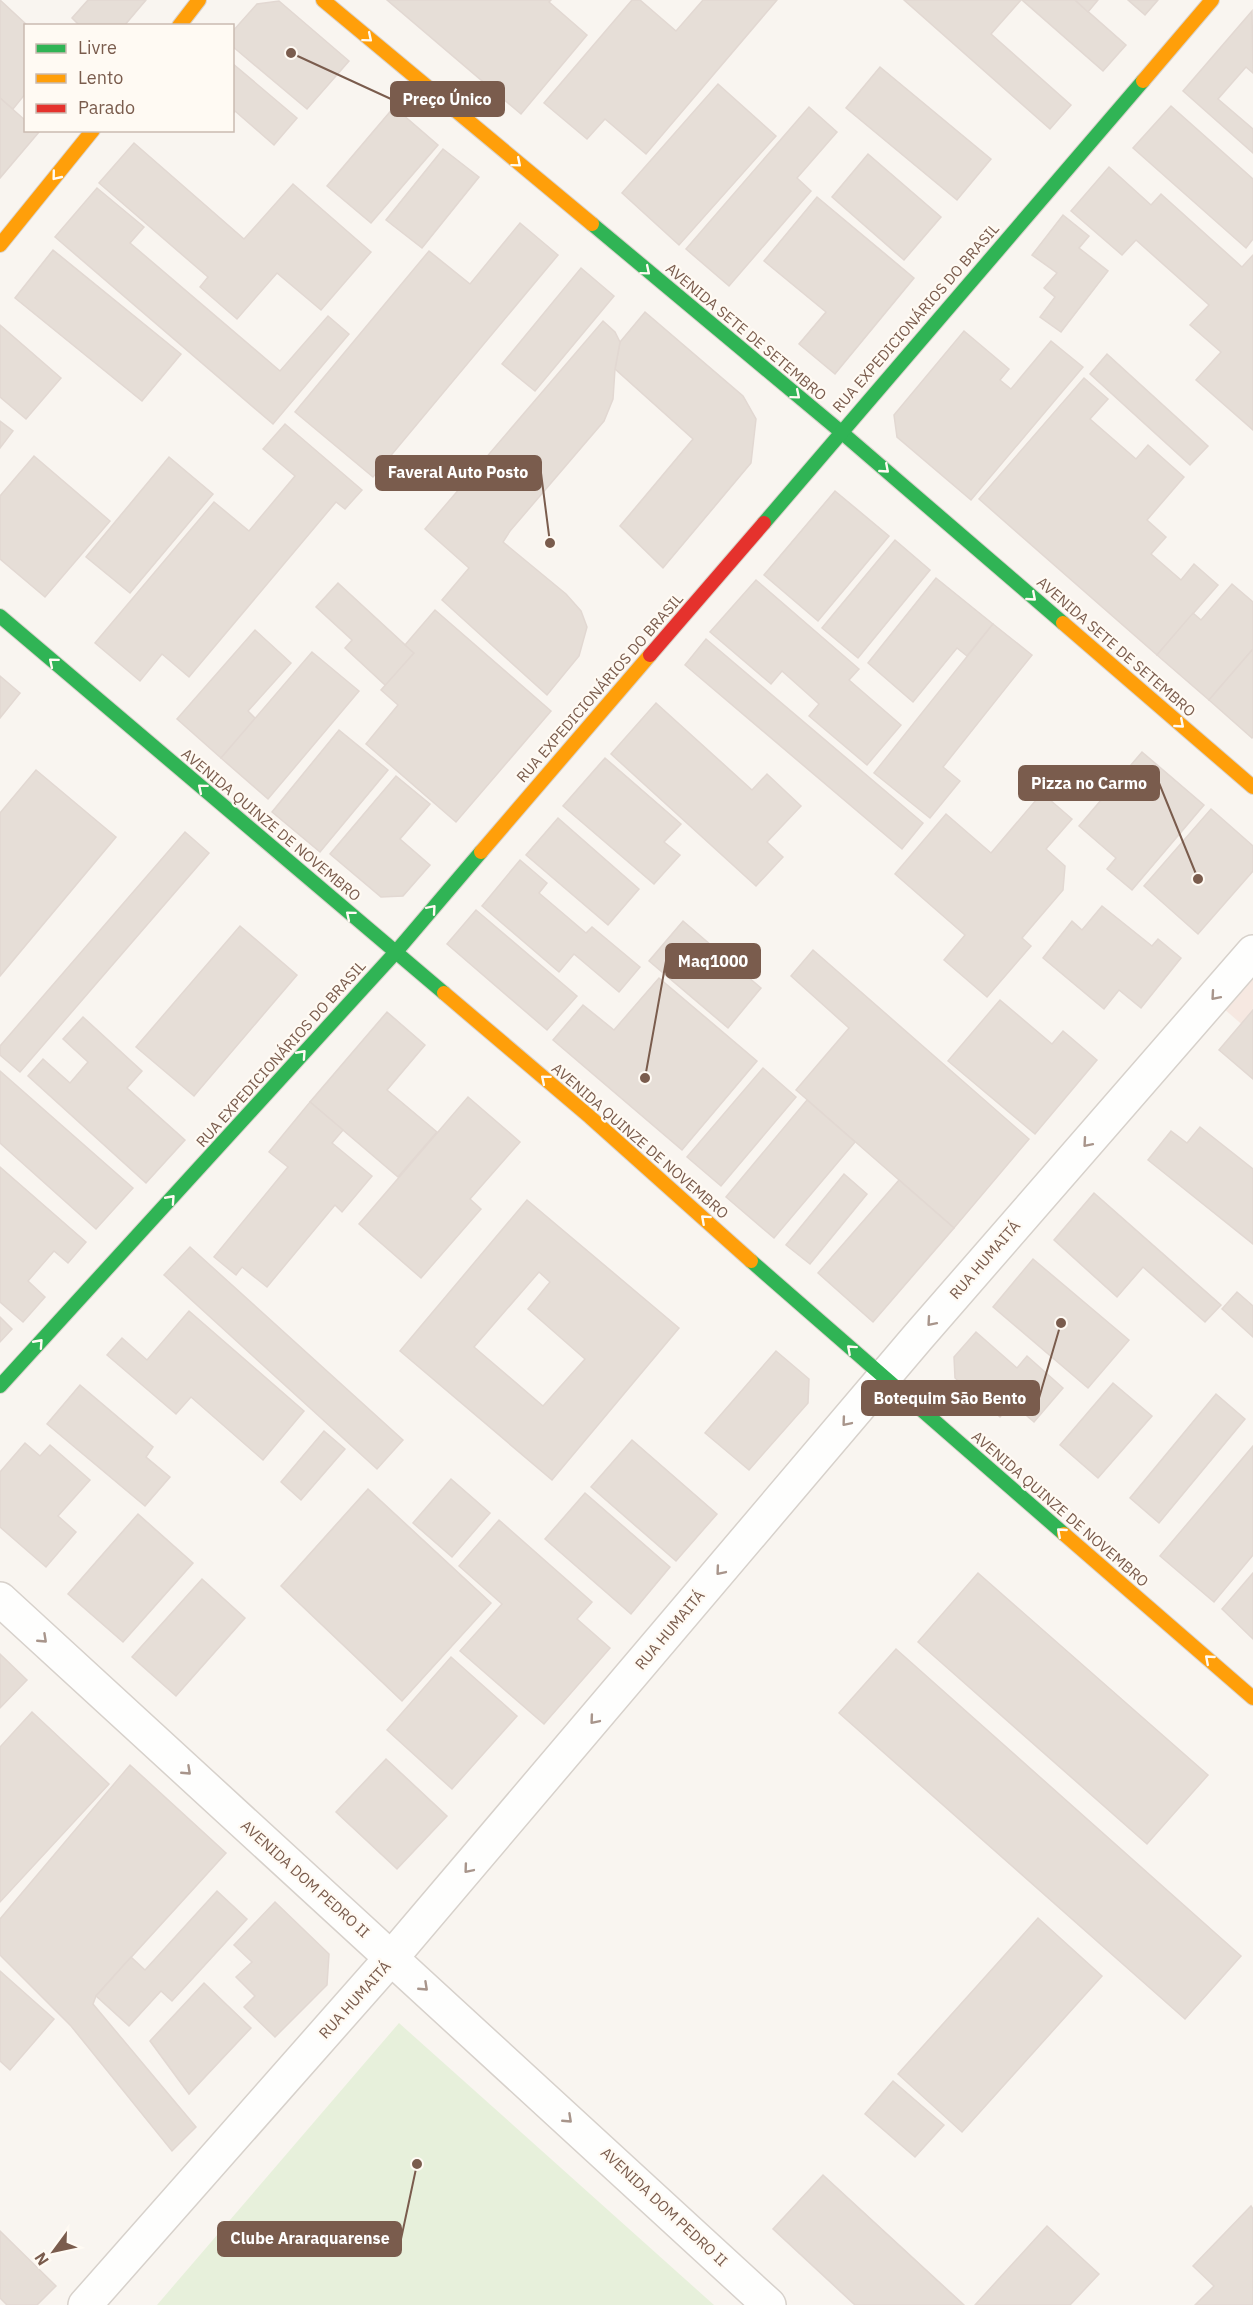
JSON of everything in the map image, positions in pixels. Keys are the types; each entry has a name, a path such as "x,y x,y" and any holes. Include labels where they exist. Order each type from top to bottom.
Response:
{"street":[{"path":"181,24 200,0"},
{"name":"AVENIDA SETE DE SETEMBRO","path":"323,0 840,431 1253,787"},
{"name":"RUA EXPEDICIONÁRIOS DO BRASIL","path":"0,1386 395,953 840,431 1212,0"},
{"path":"0,244 91,132"},
{"name":"AVENIDA QUINZE DE NOVEMBRO","path":"0,616 590,1117 883,1378 1253,1698"},
{"name":"RUA HUMAITÁ","path":"85,2305 393,1957 883,1378 1253,952"},
{"name":"AVENIDA DOM PEDRO II","path":"0,1599 770,2305"}],"shaded area":[{"path":"1253,973 1253,1034 1223,1008"}],"green space":[{"path":"399,2023 714,2305 157,2305"}],"building":[{"path":"0,0 26,24 24,24 24,95 13,109 0,98"},
{"path":"88,0 146,0 126,24 78,24 72,18"},
{"path":"387,0 551,0 549,2 587,35 521,114"},
{"path":"632,0 640,0 676,31 703,0 777,0 646,154 605,119 587,139 544,103"},
{"path":"904,0 1021,0 991,34 1071,105 1050,129"},
{"path":"1022,0 1075,0 1126,45 1103,71"},
{"path":"1075,0 1098,0 1088,12"},
{"path":"1128,0 1158,0 1145,15"},
{"path":"279,1 349,61 307,109 234,48 234,30 257,4"},
{"path":"1252,11 1253,73 1246,67 1218,99 1253,129 1253,153 1183,91"},
{"path":"234,65 297,118 274,145 235,111"},
{"path":"880,67 991,159 957,200 846,108"},
{"path":"718,84 776,136 679,245 622,193"},
{"path":"0,98 24,119 24,132 39,132 0,178"},
{"path":"1171,106 1253,179 1253,239 1246,248 1133,148"},
{"path":"394,107 438,145 371,223 327,186"},
{"path":"809,107 837,132 797,178 811,191 729,286 686,249"},
{"path":"134,143 244,239 293,184 371,252 321,310 277,273 237,319 200,287 208,277 99,183"},
{"path":"443,149 479,177 422,248 386,220"},
{"path":"868,154 941,217 904,260 832,197"},
{"path":"1109,167 1151,205 1161,194 1242,267 1253,255 1253,430 1196,380 1221,352 1190,325 1209,305 1136,240 1122,255 1071,211"},
{"path":"97,188 144,227 130,243 280,371 328,316 349,334 273,424 55,237"},
{"path":"817,197 914,278 835,374 799,344 826,312 764,261"},
{"path":"1063,215 1089,236 1079,248 1108,271 1061,332 1040,317 1055,297 1044,288 1057,273 1032,255"},
{"path":"520,223 558,255 373,477 295,412 429,251 470,284"},
{"path":"53,250 181,354 142,401 15,298"},
{"path":"581,268 614,296 535,391 502,364"},
{"path":"645,312 743,396 756,419 751,463 663,568 620,526 693,439 615,369 620,342"},
{"path":"603,321 615,332 620,342 613,399 604,421 503,542 566,594 581,611 587,627 579,656 547,695 442,600 469,568 425,529"},
{"path":"0,325 61,378 26,419 0,397"},
{"path":"964,331 1009,369 1000,380 1011,389 1051,341 1083,367 971,500 897,437 894,415"},
{"path":"1107,354 1208,446 1190,465 1090,374"},
{"path":"1084,378 1108,399 1090,419 1136,459 1148,445 1184,477 1147,520 1166,537 1151,554 1181,580 1194,564 1218,585 1157,655 979,499"},
{"path":"0,421 13,431 0,448"},
{"path":"285,424 362,490 345,509 336,502 189,677 162,654 140,681 95,643 214,502 249,531 295,476 263,449"},
{"path":"34,456 110,521 45,597 0,559 0,496"},
{"path":"169,457 213,494 130,593 86,557"},
{"path":"835,491 889,536 818,621 764,575"},
{"path":"895,540 930,570 858,658 822,628"},
{"path":"936,578 993,624 967,656 957,648 913,702 868,663"},
{"path":"756,580 859,669 849,680 901,725 867,765 809,716 819,704 782,671 771,684 710,632"},
{"path":"338,583 414,653 386,686 345,648 352,640 316,607"},
{"path":"1232,584 1253,602 1253,649 1209,700 1157,655 1193,613 1201,620"},
{"path":"435,610 551,711 456,822 366,744 398,705 381,690 414,653 405,645"},
{"path":"993,624 1032,655 943,767 960,781 930,818 874,773"},
{"path":"255,630 291,663 248,711 256,719 221,758 177,719"},
{"path":"706,639 923,823 902,849 685,665"},
{"path":"1253,649 1253,737 1252,738 1209,700"},
{"path":"312,652 359,691 268,799 221,758"},
{"path":"0,676 20,693 0,718"},
{"path":"656,703 752,790 767,774 801,806 767,842 783,857 756,886 611,754"},
{"path":"339,730 388,770 320,852 272,812"},
{"path":"1142,752 1204,805 1132,890 1107,869 1116,858 1079,826"},
{"path":"605,758 681,824 664,842 680,855 654,884 563,806"},
{"path":"36,770 116,837 0,976 0,813"},
{"path":"396,776 430,804 400,839 430,865 403,896 381,897 330,854"},
{"path":"1042,793 1072,819 1046,849 1065,866 1063,890 1022,938 1031,946 987,997 944,960 965,935 895,874 946,814 991,853"},
{"path":"1211,809 1253,846 1253,871 1198,934 1144,886"},
{"path":"558,818 639,889 608,925 526,855"},
{"path":"185,832 209,853 20,1072 0,1055 0,1046"},
{"path":"520,860 547,883 539,893 586,933 592,927 640,967 619,992 574,954 559,972 482,906"},
{"path":"1102,906 1152,946 1158,939 1181,958 1141,1008 1119,990 1104,1009 1043,958 1072,921 1082,930"},
{"path":"476,910 577,996 547,1030 447,944"},
{"path":"683,921 761,988 728,1028 649,961"},
{"path":"240,926 297,975 194,1096 136,1047"},
{"path":"813,950 1029,1139 954,1228 796,1090 849,1028 791,976"},
{"path":"659,978 757,1061 682,1150 553,1040 583,1005 614,1030"},
{"path":"1000,1000 1052,1044 1063,1031 1097,1060 1035,1134 948,1061"},
{"path":"1253,1010 1253,1079 1219,1050"},
{"path":"387,1012 425,1045 387,1090 437,1132 398,1177 310,1102"},
{"path":"83,1017 142,1071 127,1088 185,1140 146,1183 28,1076 43,1059 70,1083 88,1062 63,1039"},
{"path":"763,1068 796,1097 721,1186 687,1157"},
{"path":"0,1071 133,1188 96,1229 0,1143"},
{"path":"468,1097 520,1142 470,1199 481,1209 421,1278 359,1224"},
{"path":"807,1100 855,1142 774,1238 726,1197"},
{"path":"310,1102 343,1130 332,1143 372,1176 342,1212 335,1205 267,1287 242,1267 236,1275 214,1257 288,1167 269,1152"},
{"path":"1200,1127 1253,1169 1253,1244 1148,1160 1171,1131 1187,1143"},
{"path":"0,1167 86,1242 68,1263 54,1251 28,1281 45,1297 23,1322 0,1302"},
{"path":"844,1174 867,1194 810,1264 786,1245"},
{"path":"899,1180 954,1228 873,1322 818,1273"},
{"path":"1094,1193 1221,1305 1205,1322 1143,1267 1117,1297 1054,1240"},
{"path":"527,1200 679,1328 552,1480 400,1351","holes":["539,1272 550,1282 528,1309 585,1359 543,1406 474,1347"]},
{"path":"190,1247 403,1440 377,1469 164,1275"},
{"path":"1033,1259 1129,1340 1088,1388 993,1307"},
{"path":"1237,1292 1253,1306 1253,1337 1222,1309"},
{"path":"189,1311 304,1411 263,1460 191,1397 176,1414 107,1355 122,1338 147,1360"},
{"path":"0,1317 12,1329 0,1342"},
{"path":"976,1332 1017,1368 1027,1356 1063,1388 1034,1422 1012,1403 1000,1417 955,1378 954,1357"},
{"path":"776,1351 809,1379 808,1403 749,1470 705,1433"},
{"path":"1113,1383 1152,1416 1098,1478 1060,1445"},
{"path":"80,1385 153,1447 146,1457 170,1477 145,1506 47,1424"},
{"path":"1216,1394 1245,1419 1159,1523 1130,1498"},
{"path":"324,1431 345,1449 301,1500 281,1482"},
{"path":"632,1440 717,1514 676,1561 591,1487"},
{"path":"25,1443 40,1456 50,1445 90,1480 58,1516 76,1532 46,1567 0,1527 0,1472"},
{"path":"1253,1446 1253,1555 1214,1602 1160,1556"},
{"path":"451,1479 490,1513 452,1557 413,1523"},
{"path":"368,1489 491,1603 402,1701 281,1586"},
{"path":"585,1493 670,1567 631,1614 545,1539"},
{"path":"138,1514 193,1563 123,1642 68,1594"},
{"path":"499,1520 592,1602 577,1619 610,1648 544,1724 460,1651 502,1604 459,1566"},
{"path":"978,1573 1208,1775 1147,1844 918,1642"},
{"path":"1253,1573 1253,1639 1222,1609"},
{"path":"202,1579 245,1618 176,1696 132,1657"},
{"path":"896,1649 1241,1956 1185,2019 839,1713"},
{"path":"0,1654 27,1680 0,1708"},
{"path":"451,1657 517,1716 452,1789 387,1730"},
{"path":"32,1712 109,1784 0,1902 0,1747"},
{"path":"386,1759 447,1816 397,1869 336,1812"},
{"path":"130,1765 226,1853 96,1996 93,2004 196,2127 172,2151 71,2026 0,1955 0,1919"},
{"path":"217,1891 247,1919 172,2001 161,1991 129,2026 96,1996 131,1957 145,1970"},
{"path":"275,1902 329,1954 327,1985 275,2037 244,2007 255,1996 236,1977 252,1962 234,1945"},
{"path":"1038,1918 1102,1976 962,2132 898,2074"},
{"path":"0,1971 54,2019 10,2070 0,2061"},
{"path":"204,1983 251,2028 189,2094 150,2041"},
{"path":"893,2081 944,2125 915,2157 865,2114"},
{"path":"823,2175 964,2305 855,2305 773,2229"},
{"path":"1251,2206 1253,2209 1253,2305 1195,2305 1214,2286 1193,2266"},
{"path":"1047,2226 1099,2274 1070,2305 975,2305"},
{"path":"0,2231 56,2286 37,2305 7,2305 0,2298"}],"traffic: fast":[{"path":"764,523 1143,81"},
{"path":"592,224 840,431 1063,623"},
{"path":"0,616 444,993"},
{"path":"0,1386 395,953 481,852"},
{"path":"751,1261 1064,1534"}],"traffic: slow":[{"path":"181,24 199,0"},
{"path":"323,0 592,224"},
{"path":"1143,81 1212,0"},
{"path":"0,245 91,132"},
{"path":"1063,623 1253,787"},
{"path":"481,852 650,655"},
{"path":"444,993 590,1117 751,1261"},
{"path":"1064,1534 1253,1698"}],"traffic: jam":[{"path":"650,655 764,523"}],"place":[{"name":"Preço Único","path":"291,53"},
{"name":"Faveral Auto Posto","path":"550,543"},
{"name":"Pizza no Carmo","path":"1198,879"},
{"name":"Maq1000","path":"645,1078"},
{"name":"Botequim São Bento","path":"1061,1323"},
{"name":"Clube Araraquarense","path":"417,2164"}]}
